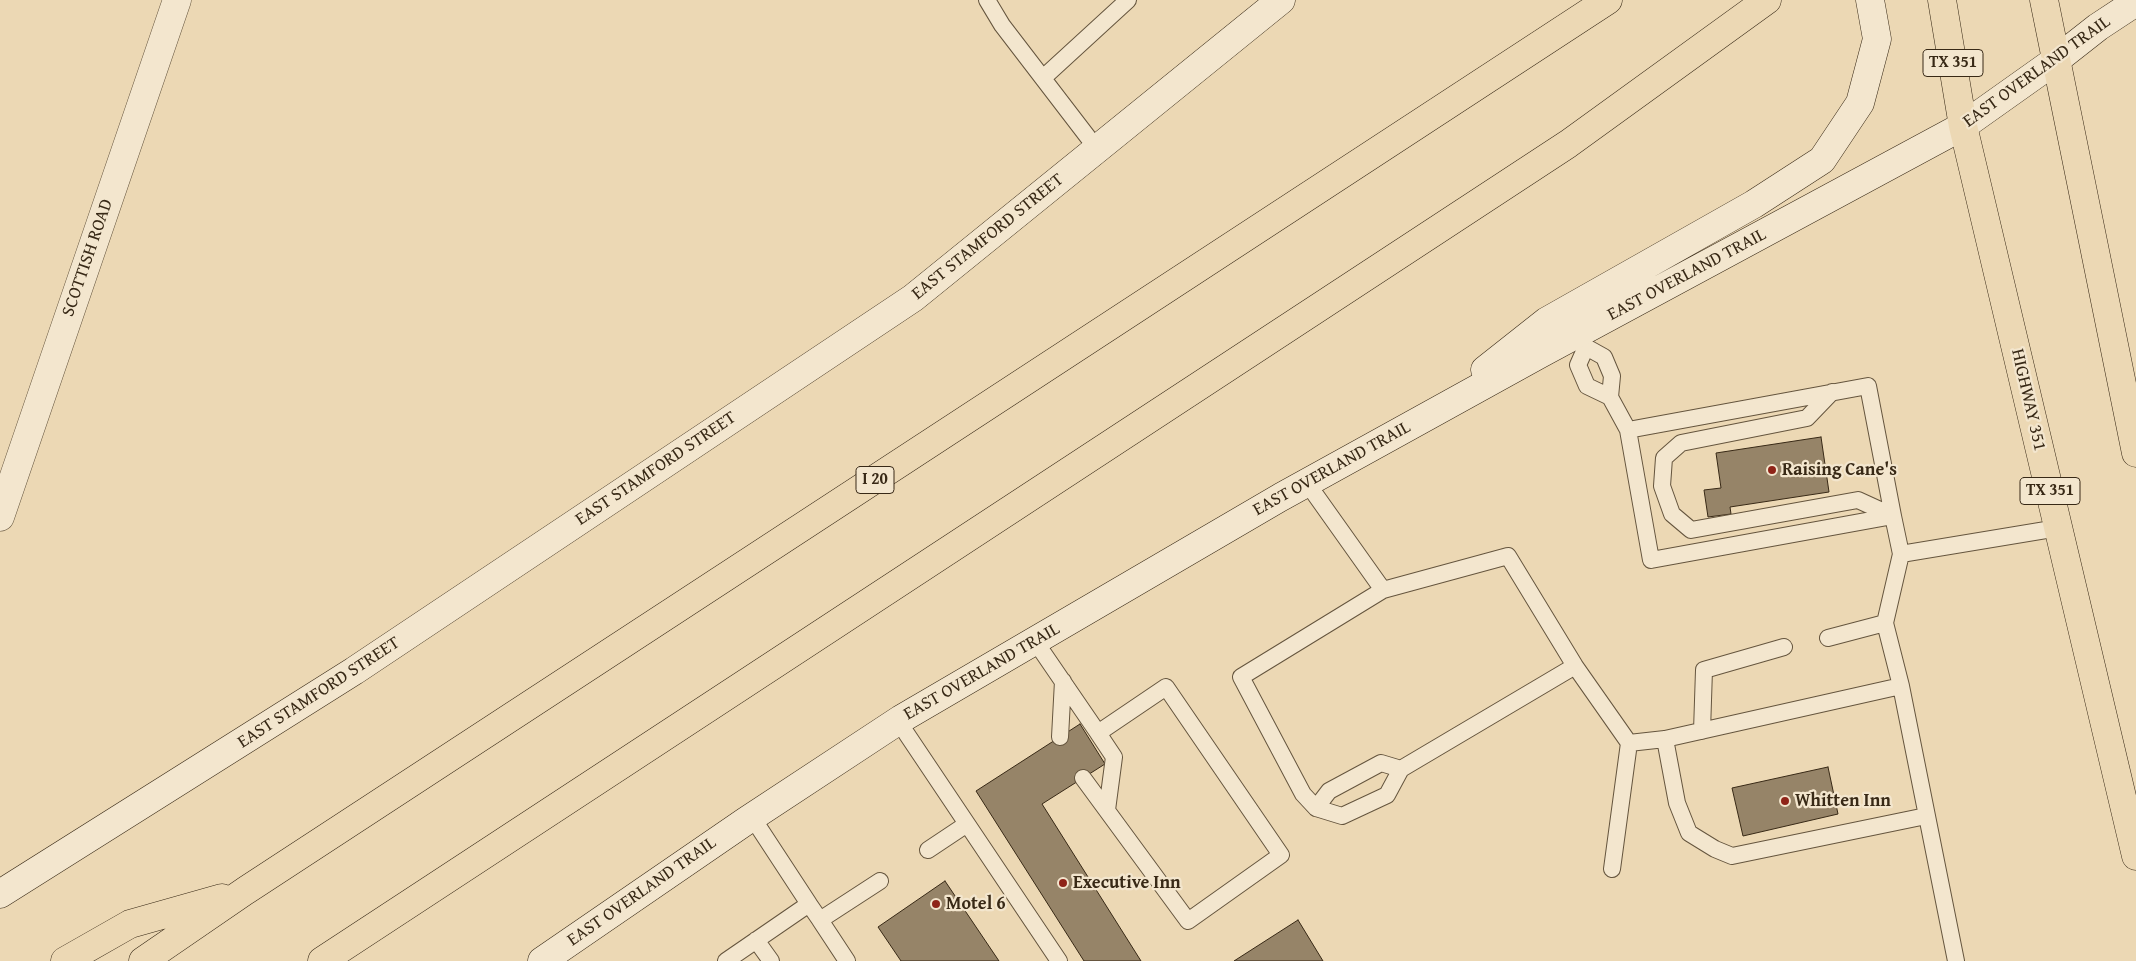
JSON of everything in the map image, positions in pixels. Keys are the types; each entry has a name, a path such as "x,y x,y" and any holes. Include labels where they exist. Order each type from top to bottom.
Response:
{"main road":[{"name":"SCOTTISH ROAD","path":"0,517 176,0"},
{"name":"EAST STAMFORD STREET","path":"0,894 354,671 913,298 1281,0"},
{"name":"I 20","path":"143,961 245,891 1608,0"},
{"path":"322,961 1568,144 1767,0"},
{"path":"1420,420 1547,321 1754,204 1822,160 1860,103 1877,39 1870,0"},
{"name":"HIGHWAY 351","path":"1942,0 1963,126 2136,856"},
{"path":"2044,0 2136,451"},
{"name":"EAST OVERLAND TRAIL","path":"542,961 752,817 898,721 1307,483 1420,420 1583,340 1963,126 2056,60 2098,27 2136,2"},
{"path":"64,961 130,924 245,891"}],"lane":[{"path":"987,0 1002,25 1097,150"},
{"path":"1043,78 1128,0"},
{"path":"1610,397 1587,386 1578,365 1583,340 1604,357 1612,376 1610,397 1628,430 1651,560 1893,516"},
{"path":"1628,430 1868,386 1901,554 1885,623 1901,686 1956,961"},
{"path":"1832,392 1807,418 1681,443 1664,458 1662,486 1672,514 1691,530 1858,500 1893,516"},
{"path":"1307,483 1382,590"},
{"path":"1901,554 2058,528"},
{"path":"1575,666 1401,769 1387,795 1342,816 1316,808 1304,794 1241,677 1382,590 1508,556 1575,666 1629,743 1612,869"},
{"path":"1828,638 1885,623"},
{"path":"1036,640 1114,757 1107,810"},
{"path":"1702,731 1704,670 1784,647"},
{"path":"1060,737 1063,681"},
{"path":"1629,743 1665,739 1901,686"},
{"path":"1083,778 1188,921 1282,854 1166,687 1098,733"},
{"path":"898,721 1059,961"},
{"path":"1665,739 1677,803 1689,833 1715,849 1732,856 1926,816"},
{"path":"1316,808 1329,791 1381,763 1401,769"},
{"path":"752,817 846,961"},
{"path":"928,850 967,824"},
{"path":"820,920 880,881"},
{"path":"726,961 809,904"},
{"path":"756,940 771,961"}],"building":[{"name":"Raising Cane's","path":"1821,437 1829,492 1730,507 1731,514 1708,517 1704,490 1721,488 1716,453"},
{"name":"Executive Inn","path":"1080,724 1105,764 1042,804 1141,961 1084,961 976,791"},
{"name":"Whitten Inn","path":"1828,767 1838,814 1743,836 1732,788"},
{"name":"Motel 6","path":"945,881 999,961 901,961 878,927"},
{"path":"1298,920 1323,961 1234,961"}],"place":[{"name":"Raising Cane's","path":"1772,470"},
{"name":"Whitten Inn","path":"1785,801"},
{"name":"Executive Inn","path":"1063,883"},
{"name":"Motel 6","path":"936,904"}]}
